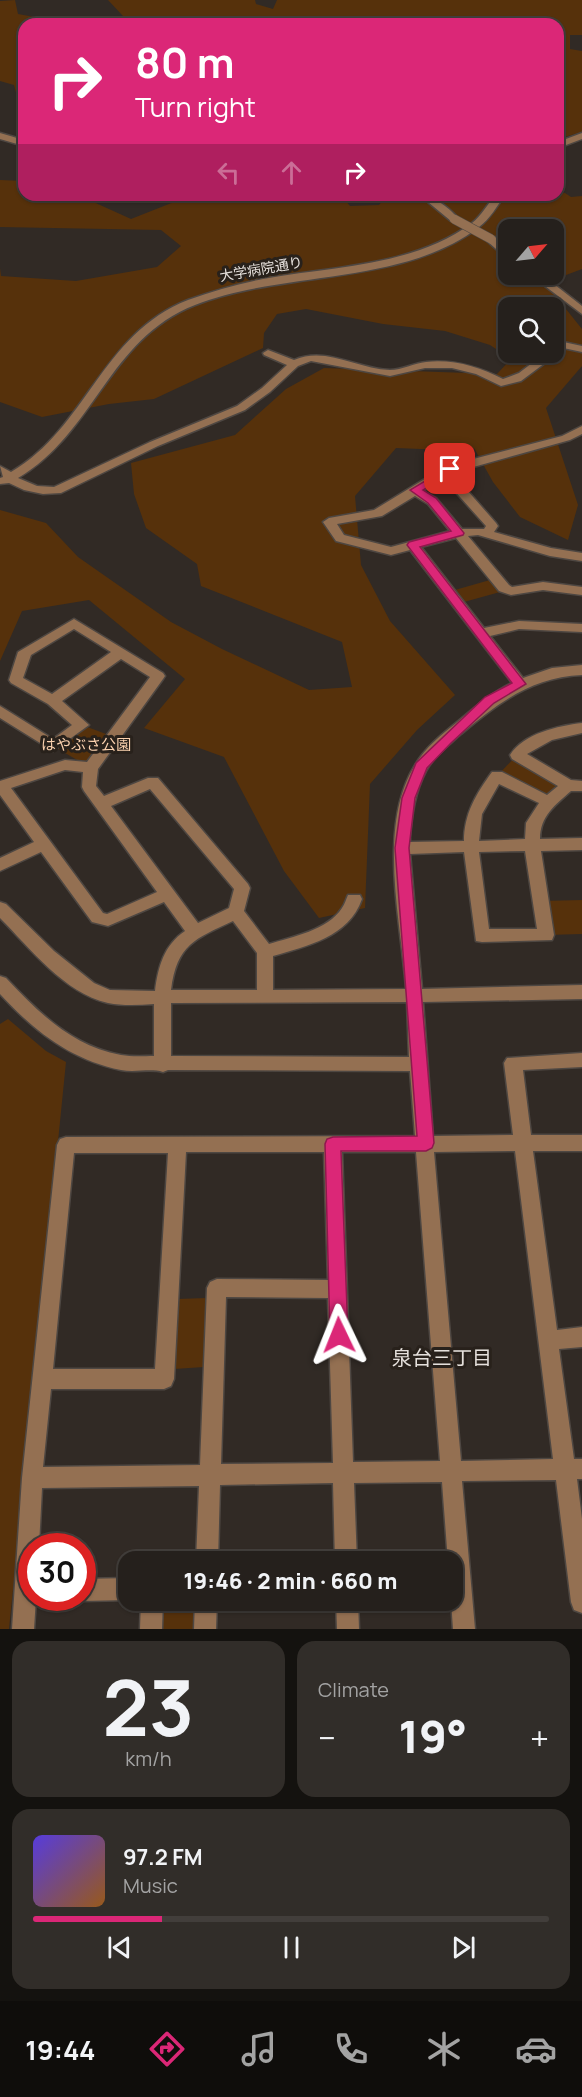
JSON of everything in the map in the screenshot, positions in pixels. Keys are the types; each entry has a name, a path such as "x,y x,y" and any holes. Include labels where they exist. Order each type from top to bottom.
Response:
{"street":[{"path":"0,136 18,141"},
{"path":"564,144 582,136"},
{"path":"432,201 454,219 492,239 498,245"},
{"name":"大学病院通り","path":"3,477 38,461 67,431 129,344 156,321 213,294 262,282 402,260 434,249 476,225 495,201"},
{"path":"548,285 582,311"},
{"path":"564,344 582,349"},
{"path":"268,353 294,364"},
{"path":"3,477 44,492 57,490 164,440 241,408 266,390 294,364 310,357 390,373 415,366 440,364 480,372 501,383 533,369 539,363"},
{"path":"582,429 566,438 444,472 378,513 329,522 340,538 391,551 459,533 488,532 550,552 582,557"},
{"path":"444,472 492,526 488,532"},
{"path":"415,490 432,501 504,588 511,591 543,586 582,591"},
{"path":"413,545 520,684"},
{"path":"0,711 52,746 82,725 53,701 16,680 25,652 74,622 158,676 91,768 89,787 195,932"},
{"path":"481,633 519,625 582,628"},
{"path":"53,701 119,653"},
{"path":"464,1629 418,1064 416,996 402,848 408,798 421,766 490,700 520,684 544,675 582,670"},
{"path":"549,802 497,776 481,798 474,819 472,846 482,936 546,935 533,845 533,824 549,802 575,785 517,755 540,738 565,730 582,728"},
{"path":"91,768 65,765 9,782 2,788 98,918 108,920 167,894"},
{"path":"100,804 153,782 242,888 236,912 195,932 173,952 166,969 163,1065"},
{"path":"0,865 42,844"},
{"path":"402,848 582,844"},
{"path":"265,952 325,930 348,915 353,908 354,899"},
{"path":"0,908 82,985 91,990 120,998 164,995 416,996 582,992"},
{"path":"236,912 265,952 265,997"},
{"path":"0,983 41,1026 65,1043 88,1054 123,1063 163,1065 418,1064"},
{"path":"582,1060 513,1063 548,1340 573,1469 582,1602"},
{"path":"30,1533 32,1478 66,1145 582,1143"},
{"path":"42,1379 164,1379 177,1144"},
{"path":"333,1144 346,1551"},
{"path":"207,1551 217,1288 338,1289"},
{"path":"548,1340 582,1337"},
{"path":"32,1478 573,1469"},
{"path":"96,1590 118,1589"},
{"path":"22,1629 25,1611"},
{"path":"151,1629 152,1611"},
{"path":"205,1629 206,1611"},
{"path":"347,1611 348,1629"}],"green space":[{"path":"15,0 18,14 40,18 18,18 18,100 14,85 0,81 0,1"},
{"path":"108,0 255,0 256,4 273,9 277,0 582,0 582,35 570,35 570,49 582,51 582,132 564,137 564,18 124,18"},
{"path":"0,180 18,181 18,201 91,201 131,219 178,201 346,201 350,206 379,205 383,201 564,201 564,193 571,197 582,196 582,269 564,276 564,219 498,219 498,285 547,285 556,297 498,297 498,350 490,345 445,331 383,324 306,309 277,314 264,333 263,348 154,399 109,404 42,417 0,402 0,268 1,276 76,281 157,267 181,246 161,230 0,227"},
{"path":"564,307 582,329 582,366 546,408 578,505 568,540 520,517 493,482 474,448 446,450 396,448 355,496 361,565 390,621 455,695 417,730 370,784 365,908 319,918 284,871 224,757 144,728 185,679 89,600 22,611 0,661 0,510 46,523 78,557 171,622 222,649 309,690 352,687 342,642 201,586 197,564 146,528 134,494 131,463 235,435 286,389 324,368 497,374 507,363 564,363"},
{"path":"490,580 500,592 464,602 455,590"},
{"name":"はやぶさ公園","path":"82,725 114,737 91,768 53,746"},
{"path":"517,755 568,785 549,802 497,776"},
{"path":"582,900 582,934 546,935 541,901"},
{"path":"8,1019 46,1051 66,1062 9,1629 0,1629 0,1024"},
{"path":"207,1298 204,1367 174,1369 178,1299"},
{"path":"163,1611 199,1611 198,1629 162,1629"}],"district":[{"name":"泉台三丁目","path":"442,1358"}],"route":[{"path":"339,1335 333,1144 426,1143 418,1064 416,996 402,848 408,798 421,766 490,700 520,684 413,545 459,533 432,501 415,490 450,469"}]}
